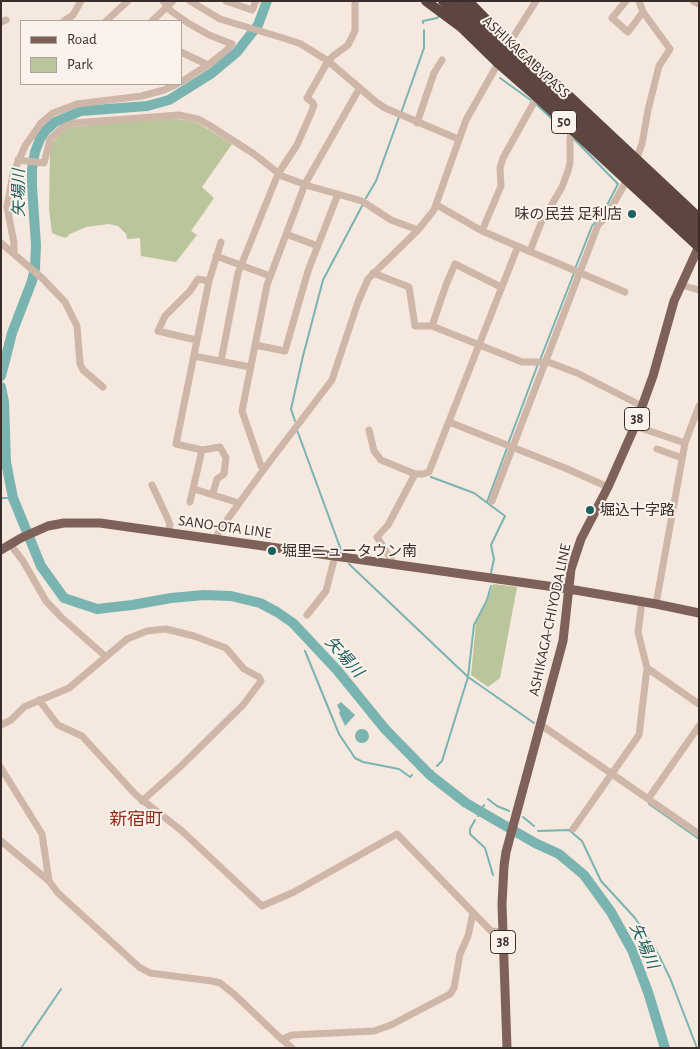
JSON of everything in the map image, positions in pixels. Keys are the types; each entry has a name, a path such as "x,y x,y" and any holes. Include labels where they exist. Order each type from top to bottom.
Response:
{"highway":[{"name":"50","path":"426,1 461,27 699,246"},
{"name":"ASHIKAGA BYPASS","path":"443,1 699,238"},
{"name":"ASHIKAGA BYPASS","path":"455,1 699,226"},
{"name":"50","path":"471,2 509,43 699,218"}],"main road":[{"name":"ASHIKAGA-CHIYODA LINE","path":"507,1048 502,932 503,876 514,819 563,641 571,569 576,551 608,487 635,426 652,376 668,317 699,246"},
{"name":"SANO-OTA LINE","path":"1,550 34,532 64,523 109,524 569,589 699,613"}],"street":[{"path":"66,20 73,15 82,1"},
{"path":"190,1 220,19 301,44 328,61 385,108 458,139"},
{"path":"226,1 252,10 256,1"},
{"path":"221,361 241,265 278,174 300,141 314,106 307,98 328,61 348,45 355,31 354,1"},
{"path":"216,539 219,531 239,502 332,380 358,302 368,279 430,217 437,204 466,120 509,43 536,1"},
{"path":"626,1 612,18 628,32 643,12"},
{"path":"636,160 642,144 659,66 670,49 643,12 639,1"},
{"path":"693,1 699,4"},
{"path":"107,20 127,2"},
{"path":"153,20 167,3 179,17 200,31 232,44 208,65 182,81"},
{"path":"182,52 208,65"},
{"path":"417,122 434,73 442,60"},
{"path":"14,253 14,243 7,207 13,174 18,160 36,128 50,115 77,104 142,96 175,85"},
{"path":"264,469 261,466 242,411 270,276 305,184 359,88"},
{"path":"482,231 501,186 500,168 503,158 537,96"},
{"path":"18,160 44,163 47,144 53,135 62,128 74,123 90,120 179,115 198,119 209,125 254,154 278,174 362,201 391,220 418,230"},
{"path":"530,251 541,223 562,187 568,171 572,129"},
{"path":"492,501 598,225 606,217 627,180"},
{"path":"255,345 285,351 308,272 338,194"},
{"path":"437,204 482,231 625,292"},
{"path":"286,234 318,246"},
{"path":"213,493 217,479 224,474 226,458 220,447 202,450 176,444 209,281 221,242"},
{"path":"1,243 41,278 56,293 71,313 78,333 81,367 103,387"},
{"path":"369,430 374,451 380,460 415,474 429,472 518,246"},
{"path":"216,256 270,276"},
{"path":"432,326 455,264 501,287"},
{"path":"373,273 409,287 416,326 432,326 522,362 545,362 577,373 642,406"},
{"path":"196,340 158,331 165,316 190,291 198,279 209,281"},
{"path":"681,285 699,290"},
{"path":"194,356 250,367"},
{"path":"656,604 685,443 699,406"},
{"path":"449,422 608,487"},
{"path":"635,426 685,443"},
{"path":"657,449 682,458"},
{"path":"190,502 202,450"},
{"path":"394,564 377,537 388,525 415,474"},
{"path":"152,485 170,525 168,533"},
{"path":"194,489 239,502"},
{"path":"10,544 23,561 46,601 105,656"},
{"path":"306,615 326,592 335,556"},
{"path":"573,828 639,735 648,668 638,632 642,601"},
{"path":"1,725 11,720 24,707 69,688 127,639 147,631 166,629 194,636 226,648 244,669 261,678 242,705 180,767 142,801"},
{"path":"648,668 699,704"},
{"path":"39,700 58,725 82,736 142,801 182,831 262,906 294,892 397,834 491,931 502,932"},
{"path":"541,725 699,834"},
{"path":"648,799 699,726"},
{"path":"1,768 42,834 49,882"},
{"path":"1,841 49,882 58,893 139,966 150,973 212,980 220,983 292,1048"},
{"path":"283,1039 292,1035 374,1031 391,1025 450,994 454,988 460,954 468,936 473,913"}],"green space":[{"path":"168,118 198,123 232,144 202,187 214,198 191,231 197,235 176,262 141,256 140,238 127,239 126,234 118,226 109,224 86,227 70,234 66,238 52,233 49,209 50,152 52,143 61,133 70,127"},
{"path":"493,584 517,587 500,678 488,687 471,675 476,623 488,600"}],"water":[{"path":"341,702 355,715 345,726 337,705"},
{"path":"359,729 365,729 369,736 365,743 359,743 355,739 355,733"}],"waterway":[{"name":"矢場川","path":"1,376 12,333 32,281 35,268 36,245 32,169 35,152 45,131 55,122 81,111 147,106 169,100 212,73 237,52 258,25 267,1"},
{"path":"423,23 423,21 439,16"},
{"path":"401,113 424,48 424,30"},
{"path":"500,78 532,101"},
{"path":"536,104 569,135"},
{"path":"366,198 376,181 399,117"},
{"path":"573,138 618,184 604,211 592,226 575,269"},
{"path":"295,421 291,409 323,280 362,206"},
{"path":"540,360 574,273"},
{"path":"508,444 538,364"},
{"name":"矢場川","path":"1,387 4,402 6,462 13,498 41,566 64,598 97,609 171,598 204,595 231,596 260,603 293,623 337,670 385,729 430,775 466,803 535,843 559,854 584,875 611,912 632,950 648,992 665,1048"},
{"path":"297,430 341,550"},
{"path":"487,502 507,448"},
{"path":"431,477 474,493 505,516 491,545 494,559 491,573"},
{"path":"1,498 13,498"},
{"path":"349,564 468,677 534,723"},
{"path":"437,766 442,761 468,677 474,625 487,600 491,586"},
{"path":"305,651 339,734 355,758 363,762 399,769 410,777 412,775"},
{"name":"矢場川","path":"418,769 421,766"},
{"name":"矢場川","path":"430,775 433,771"},
{"path":"488,799 497,806 509,811"},
{"path":"649,804 699,839"},
{"name":"矢場川","path":"478,816 484,805"},
{"path":"523,817 534,826"},
{"path":"475,820 470,829 470,834 485,848 493,875"},
{"path":"538,831 569,830 582,841 601,881 635,918 655,948 670,978 697,1048"},
{"path":"21,1048 61,989"}],"place":[{"name":"味の民芸 足利店","path":"632,214"},
{"name":"堀込十字路","path":"590,510"},
{"name":"堀里ニュータウン南","path":"272,551"}],"district":[{"name":"新宿町","path":"136,820"}]}
